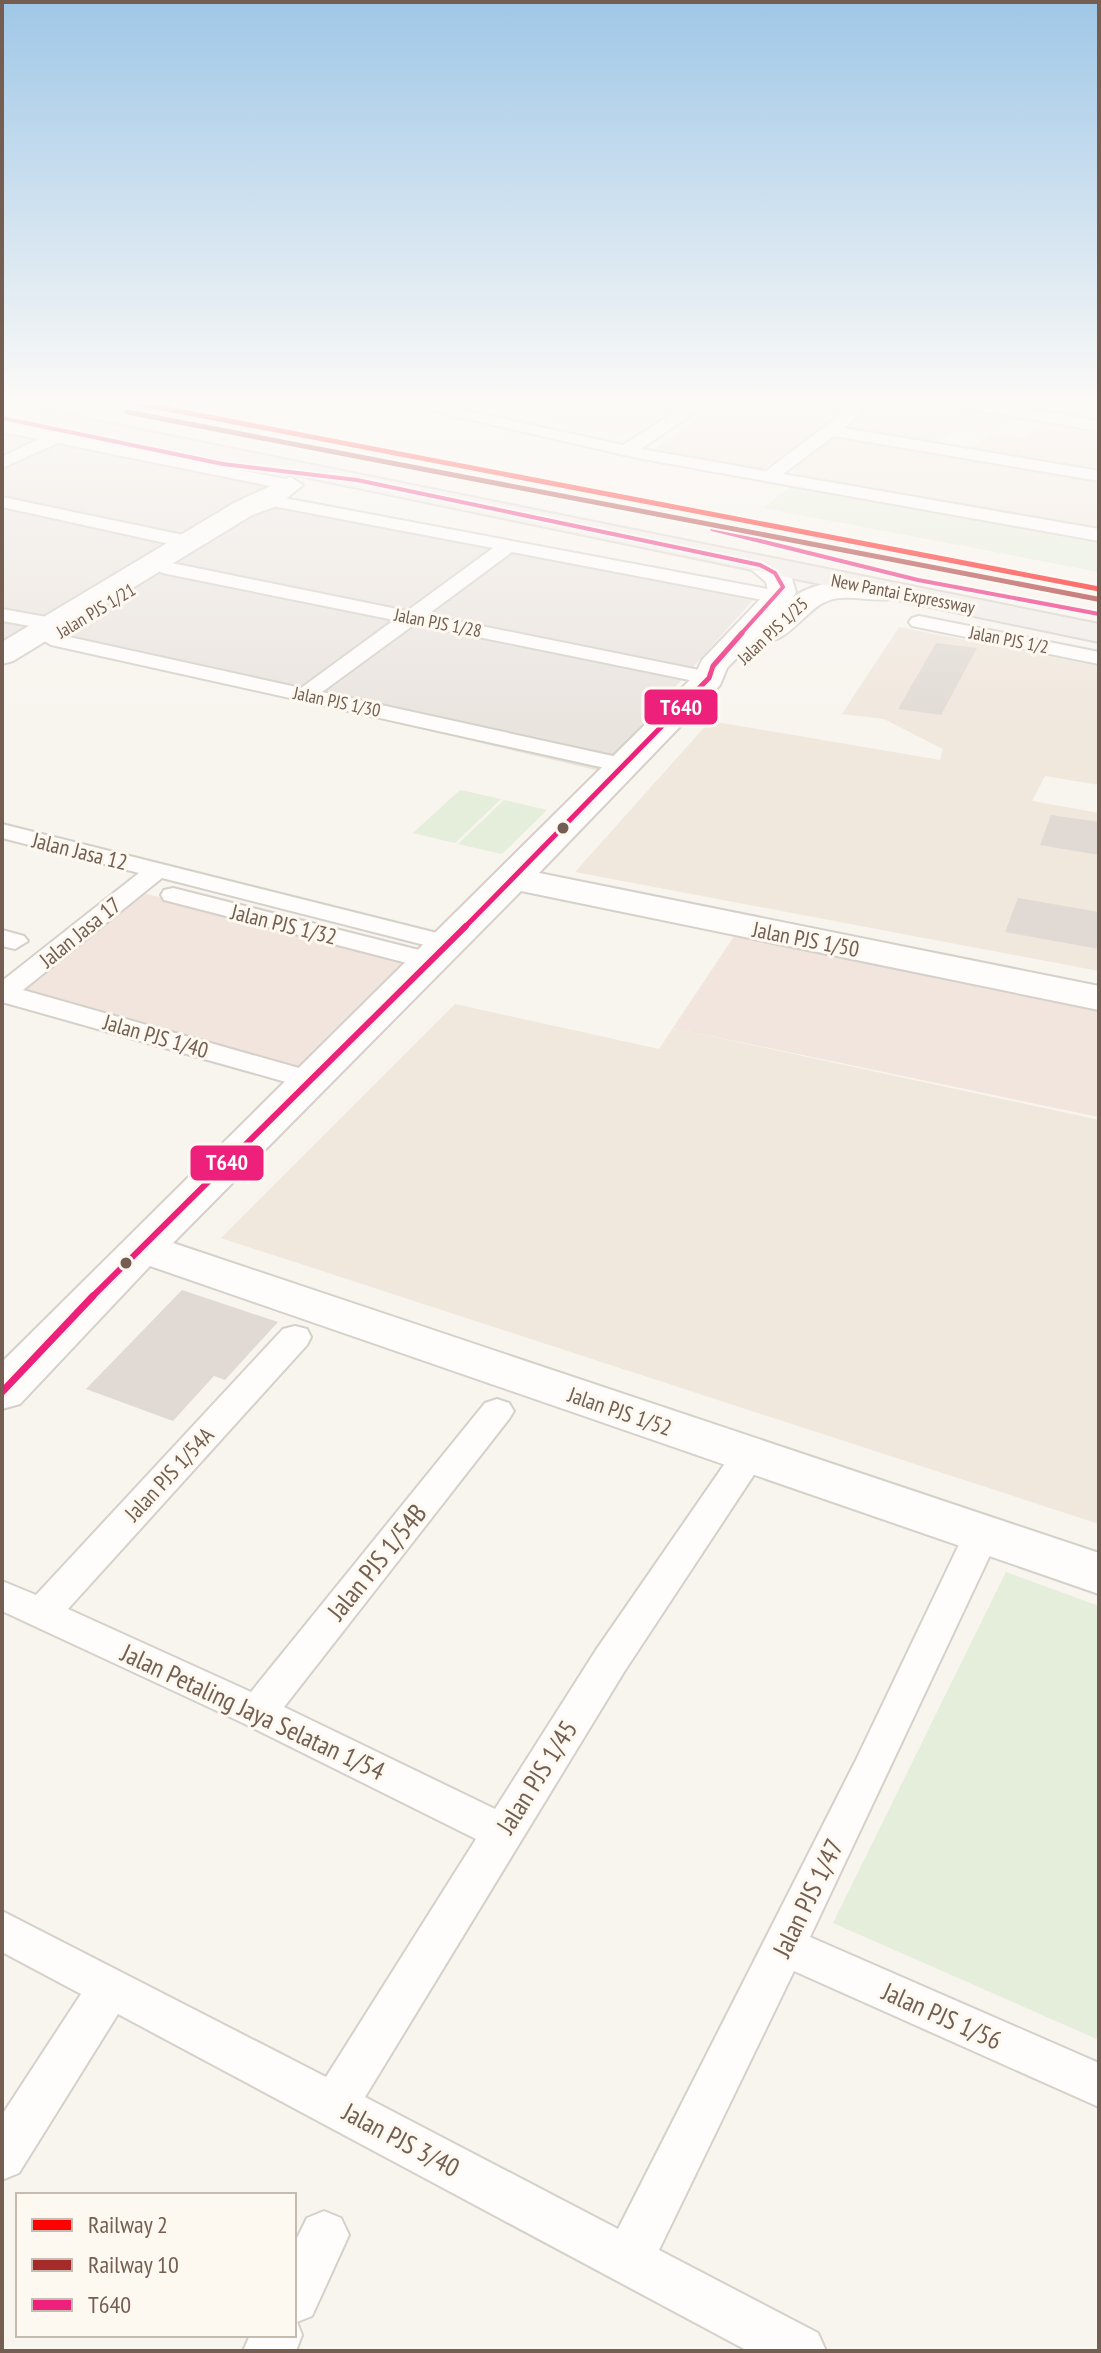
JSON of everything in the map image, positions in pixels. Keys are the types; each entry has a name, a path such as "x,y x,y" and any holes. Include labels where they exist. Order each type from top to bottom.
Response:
{"highway":[{"path":"448,512 557,523"},
{"name":"New Pantai Expressway","path":"512,512 887,592 1099,633"},
{"name":"New Pantai Expressway","path":"561,512 1099,614"},
{"path":"635,512 819,553 918,580"}],"street":[{"path":"48,512 188,542"},
{"name":"Jalan PJS 1/21","path":"2,670 50,628 238,512"},
{"name":"Jalan PJS 1/21","path":"2,655 167,568 260,512"},
{"path":"365,512 510,545 778,597"},
{"path":"967,512 1099,535"},
{"path":"305,695 510,545"},
{"name":"Jalan PJS 1/25","path":"709,678 713,666 778,597 783,587 780,578 760,565"},
{"name":"Jalan PJS 1/28","path":"167,568 709,678"},
{"name":"Jalan PJS 1/25","path":"2,1392 709,678 733,669 804,598 839,589 887,592"},
{"name":"Jalan PJS 1/30","path":"2,615 305,695 623,765"},
{"name":"Jalan PJS 1/2","path":"919,622 1099,658"},
{"name":"Jalan Jasa 12","path":"2,831 157,870"},
{"name":"Jalan Jasa 17","path":"3,993 157,870"},
{"name":"Jalan PJS 1/32","path":"157,870 439,952"},
{"name":"Jalan PJS 1/50","path":"518,874 1099,985"},
{"name":"Jalan PJS 1/50","path":"518,874 1099,998"},
{"name":"Jalan PJS 1/32","path":"137,886 439,952"},
{"name":"Jalan PJS 1/40","path":"3,993 310,1080"},
{"name":"Jalan PJS 1/52","path":"150,1240 780,1454 1099,1550"},
{"name":"Jalan PJS 1/54A","path":"43,1612 295,1337"},
{"name":"Jalan PJS 1/54B","path":"257,1712 497,1411"},
{"name":"Jalan PJS 1/52","path":"780,1454 982,1534 1099,1574"},
{"name":"Jalan PJS 1/45","path":"334,2105 610,1661 780,1454"},
{"name":"Jalan PJS 1/47","path":"628,2260 784,1946 982,1534"},
{"name":"Jalan Petaling Jaya Selatan 1/54","path":"2,1595 257,1712 502,1832"},
{"name":"Jalan PJS 3/40","path":"2,1930 800,2351"},
{"name":"Jalan PJS 1/56","path":"784,1946 1099,2085"},
{"path":"2,2157 110,1987"},
{"path":"296,2294 324,2235"}],"shaded area":[{"path":"2,512 364,512 762,590 600,771 17,634 2,643"},
{"path":"1004,512 1099,512 1099,529"},
{"path":"899,627 1099,666 1099,785 1045,776 1032,801 1099,813 1099,971 575,872 710,721 940,760 943,749 884,719 842,714"},
{"path":"139,892 414,962 304,1069 19,989"},
{"path":"735,935 1099,1006 1099,1117 673,1028"},
{"path":"455,1004 659,1049 673,1028 1099,1120 1099,1524 221,1238"}],"green space":[{"path":"783,512 938,512 1099,540 1099,572"},
{"path":"460,790 501,799 455,843 413,833"},
{"path":"504,800 547,810 502,854 458,844"},
{"path":"1006,1572 1099,1606 1099,2040 833,1923"}],"building":[{"path":"936,643 977,648 941,715 898,709"},
{"path":"1051,815 1099,822 1099,855 1040,845"},
{"path":"1018,898 1099,912 1099,949 1005,932"},
{"path":"182,1290 278,1322 225,1380 214,1376 173,1421 86,1389"}],"rail line":[{"name":"10","path":"645,512 1097,599"},
{"name":"2","path":"699,512 1099,589"}],"transit line":[{"name":"T640","path":"2,1392 70,1319 524,868 709,678 713,666 783,587 775,573 760,565 508,512"},
{"name":"T640","path":"712,529 918,580 1099,614"}]}
